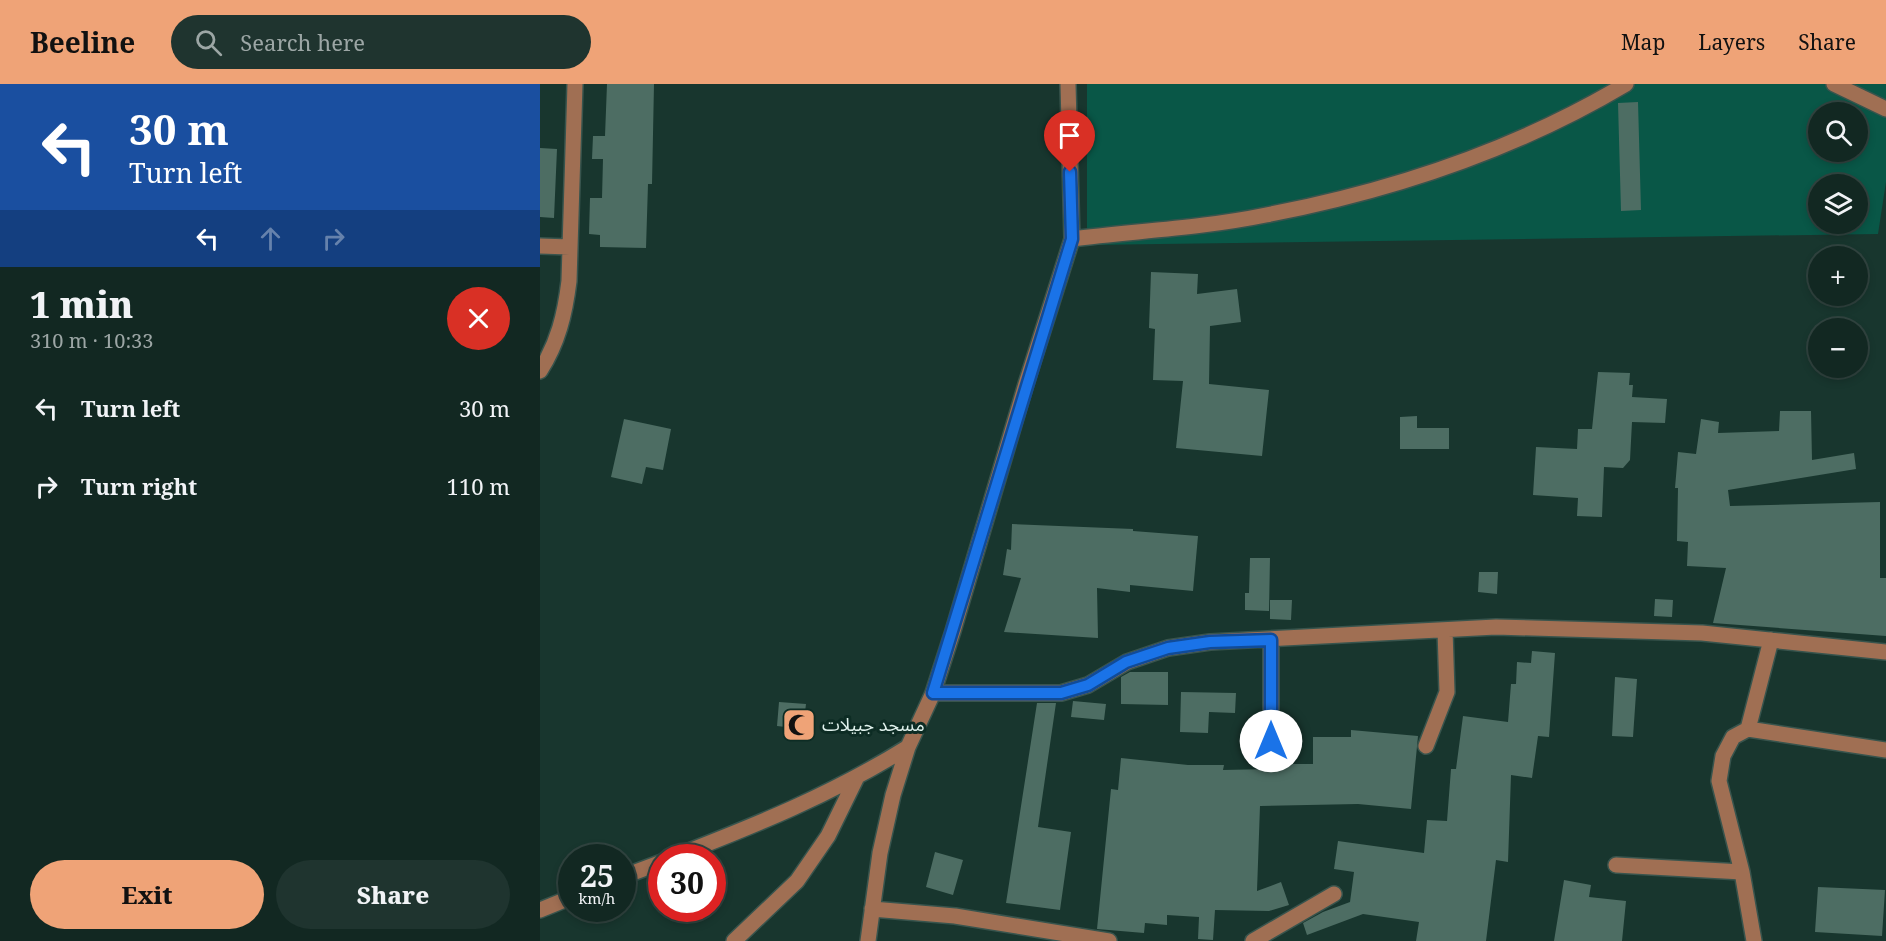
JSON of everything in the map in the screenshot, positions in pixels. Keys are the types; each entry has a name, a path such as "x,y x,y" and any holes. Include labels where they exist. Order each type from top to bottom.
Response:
{"street":[{"path":"540,371 558,337 566,310 575,84"},
{"path":"868,941 892,795 908,747 933,693 1072,239 1068,84"},
{"path":"1072,239 1264,216 1366,191 1441,170 1536,131 1626,84"},
{"path":"1834,84 1886,109"},
{"path":"540,246 570,247"},
{"path":"933,693 1061,693 1088,685 1126,662 1168,648 1210,642 1496,627 1652,631 1886,652"},
{"path":"1426,746 1446,692 1445,630"},
{"path":"1271,640 1271,741"},
{"path":"1748,729 1771,640"},
{"path":"1754,941 1742,872 1719,781 1723,756 1733,737 1748,729 1886,750"},
{"path":"707,844 778,816 856,779 908,747"},
{"path":"734,941 797,881 828,836 856,779"},
{"path":"1616,865 1742,872"},
{"path":"1253,941 1334,894"},
{"path":"540,910 558,903"},
{"path":"872,909 955,916 1109,941"}],"green space":[{"path":"1087,84 1886,84 1886,182 1878,234 1087,245"}],"building":[{"path":"607,84 654,84 652,184 648,184 646,248 600,247 600,235 589,234 590,198 602,198 603,159 592,159 593,136 605,136"},
{"path":"1638,102 1641,210 1621,211 1618,103"},
{"path":"540,148 557,149 554,218 540,217"},
{"path":"1151,272 1198,274 1197,294 1237,289 1241,322 1210,326 1209,384 1269,390 1262,456 1176,448 1183,381 1153,380 1155,329 1149,328"},
{"path":"1598,372 1630,373 1629,385 1633,385 1632,397 1667,399 1665,423 1632,422 1630,460 1623,468 1604,467 1602,517 1577,516 1578,498 1533,495 1536,447 1577,449 1578,429 1592,429"},
{"path":"1780,411 1811,411 1812,460 1854,453 1856,469 1728,490 1730,506 1880,502 1880,578 1886,578 1886,636 1713,623 1726,568 1687,566 1688,542 1677,541 1678,488 1675,488 1678,452 1696,454 1701,419 1719,422 1718,433 1779,431"},
{"path":"1417,416 1417,428 1449,428 1449,449 1400,449 1400,417"},
{"path":"624,419 671,429 663,470 646,467 642,484 611,477"},
{"path":"1012,524 1133,529 1133,531 1198,536 1193,591 1130,585 1130,592 1097,588 1098,638 1004,632 1021,578 1003,575 1007,549 1011,550"},
{"path":"1250,558 1270,558 1269,611 1245,610 1245,593 1249,593"},
{"path":"1479,572 1498,572 1497,594 1478,592"},
{"path":"1655,599 1673,600 1672,617 1654,616"},
{"path":"1270,600 1292,600 1291,620 1270,619"},
{"path":"1532,651 1555,653 1549,737 1538,736 1532,778 1511,775 1508,862 1496,860 1486,941 1416,941 1419,922 1363,914 1307,935 1303,923 1323,912 1350,902 1354,872 1334,869 1338,841 1424,853 1427,820 1447,821 1451,769 1456,769 1463,716 1508,722 1511,684 1516,684 1517,662 1531,663"},
{"path":"1130,672 1168,672 1168,705 1121,704 1121,677"},
{"path":"1615,677 1637,679 1633,737 1612,736"},
{"path":"1181,692 1236,693 1235,713 1209,712 1208,733 1180,732"},
{"path":"1073,701 1106,704 1104,720 1071,717"},
{"path":"779,702 806,704 803,729 777,726"},
{"path":"1037,703 1056,703 1038,827 1071,832 1060,910 1006,903"},
{"path":"1351,730 1418,736 1411,809 1358,804 1260,806 1257,891 1281,882 1289,905 1269,911 1215,910 1213,940 1198,939 1199,917 1167,915 1167,925 1145,923 1144,933 1097,929 1111,789 1118,790 1121,758 1188,765 1224,765 1223,770 1270,769 1270,764 1313,764 1313,737 1351,737"},
{"path":"935,852 963,860 953,895 926,887"},
{"path":"1564,880 1591,885 1589,897 1626,901 1622,941 1554,941"},
{"path":"1818,887 1885,890 1882,936 1815,932"}],"place":[{"name":"مسجد جبيلات","path":"799,725"}],"route":[{"path":"1070,172 1072,239 933,693 1061,693 1088,685 1126,662 1168,648 1210,642 1271,640 1271,741"}]}
